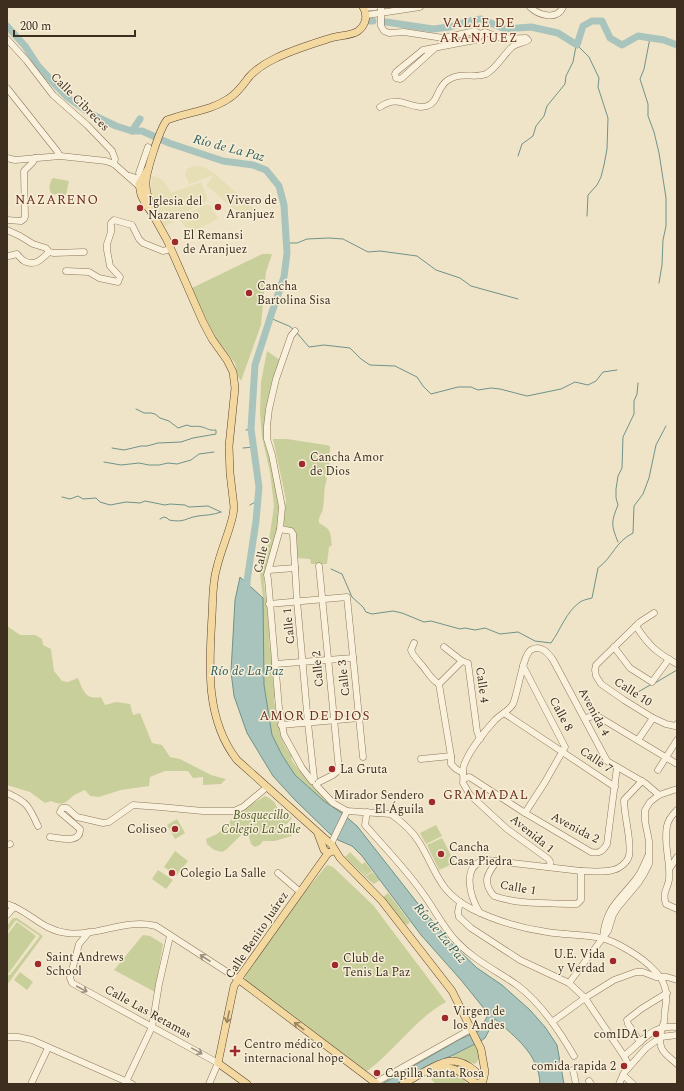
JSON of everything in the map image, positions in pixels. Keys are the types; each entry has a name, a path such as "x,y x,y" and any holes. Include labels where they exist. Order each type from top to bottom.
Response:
{"main road":[{"path":"365,10 365,22 359,31 353,34 333,37 274,59 256,70 229,99 209,108 167,120 151,148 148,169 142,183 141,195 171,249 203,322 212,339 231,366 234,379 234,397 228,446 234,507 229,530 215,576 210,650 210,677 216,718 224,737 237,760 315,830 330,848 382,901 448,985 478,1043 483,1057 485,1076 483,1081 476,1083"},
{"name":"Calle Benito Juárez","path":"218,1063 234,986 330,848"},
{"path":"238,980 374,1084"},
{"path":"476,1083 472,1077 483,1057"},
{"path":"403,1084 434,1067 452,1061 462,1063 475,1071 482,1072 490,1084"},
{"name":"Calle Las Retamas","path":"218,1063 247,1084"},
{"path":"412,1084 439,1070 447,1068 452,1068 459,1071 476,1083"}],"street":[{"path":"365,10 375,7"},
{"path":"365,10 420,7"},
{"path":"530,7 538,13 552,16 560,12 563,7"},
{"path":"381,10 381,26 388,34 404,32 443,38 475,31 480,34"},
{"path":"380,107 392,102 403,102 420,107 430,105 436,99 440,87 449,79 460,75 478,76 488,73 514,46 528,40 526,38 503,39 486,32 480,34 479,38 475,40 434,49 427,49 419,53 396,72 396,78 402,78 434,49"},
{"name":"Calle Cibreces","path":"7,39 27,61 53,95 87,125 112,151 115,159 114,164"},
{"path":"7,88 10,97 60,156"},
{"path":"142,183 139,173 151,148"},
{"path":"7,158 15,160 60,156 95,159 114,164 125,173 142,183"},
{"path":"7,220 21,221 24,219 24,171 35,158"},
{"path":"66,271 89,272 99,278 118,282 120,277 109,263 107,244 114,220 132,225 139,239 143,243 163,251 171,249"},
{"path":"7,230 33,244 46,248 49,252 84,252"},
{"path":"9,256 17,254 26,262 36,263 49,252"},
{"name":"Calle 0","path":"295,331 291,336 276,379 269,409 267,426 267,439 282,500 280,529 268,575 282,726 284,735 305,772 317,782 333,802 346,813"},
{"name":"Calle 1","path":"280,529 291,530 293,534 297,601 308,723 317,782"},
{"name":"Calle 2","path":"317,782 328,778 339,770 319,566"},
{"path":"269,570 295,568"},
{"name":"Calle 3","path":"322,599 347,597 363,757"},
{"path":"270,604 322,599"},
{"name":"Calle 10","path":"638,740 653,718 601,684 595,673 596,664 636,626 654,613"},
{"path":"636,626 652,647 677,664"},
{"path":"414,643 411,650 412,656 420,663 432,680 439,684"},
{"name":"Calle 4","path":"444,647 462,661 468,663 477,731 480,739"},
{"path":"614,647 630,668 652,682 669,660"},
{"name":"Avenida 4","path":"523,666 526,656 530,650 540,648 548,653 585,718 607,761 642,781 659,795"},
{"path":"276,664 353,658"},
{"path":"439,684 462,661"},
{"path":"464,776 466,759 496,719 510,709 518,688 523,666"},
{"name":"Calle 8","path":"523,666 565,747 563,752"},
{"path":"439,684 451,764 464,776"},
{"name":"Calle 7","path":"504,712 615,787"},
{"path":"585,718 594,716 599,717 677,764"},
{"path":"282,726 359,718"},
{"path":"653,718 666,724 676,726"},
{"path":"658,770 677,740"},
{"path":"525,813 563,752"},
{"path":"421,760 451,756"},
{"name":"Avenida 2","path":"464,776 471,778 525,813 591,852 599,852 605,848 607,844 617,767"},
{"name":"Avenida 1","path":"464,776 463,783 470,795 507,829 550,860 549,867 487,860 478,862 472,867 470,884 471,896 480,913"},
{"path":"549,867 596,872 614,870 626,862 629,848 624,800 642,781"},
{"path":"50,837 73,839 80,836 80,830 60,812 62,808 67,808 78,816 103,823 109,822 133,805 203,811 234,811 244,807 267,788"},
{"path":"569,983 603,938 603,931 609,912 638,876 648,855 649,841 645,821 645,810 650,802 659,795 676,791"},
{"path":"7,793 20,799 27,805 38,826"},
{"path":"677,810 667,825 666,839 670,868 669,881 664,898 666,904 677,910"},
{"path":"366,812 365,825 416,884 457,942 494,971 529,995 545,1012 574,1056"},
{"path":"330,848 346,813 366,812 391,814 408,827 420,842 443,887 460,902 496,920 516,926 567,935 603,938 626,949 644,961 661,977 666,987 667,993 661,1045 663,1050 677,1064"},
{"path":"670,868 677,857"},
{"name":"Calle 1","path":"497,861 487,879 487,886 494,896 510,900 577,904 581,900 582,871"},
{"path":"278,873 299,892"},
{"path":"460,902 459,917 471,928 520,960 569,983 585,998 627,1062"},
{"path":"7,904 14,906 47,928 69,933 89,932 123,925 144,923 156,926 238,980"},
{"path":"7,915 14,906"},
{"name":"Calle Las Retamas","path":"89,932 79,944 70,978 72,983 218,1063"},
{"path":"69,933 79,944"},
{"path":"7,1038 18,1037 32,1040 128,1083 152,1027 159,984 170,936"},
{"path":"552,1022 585,998 614,980 636,972 643,972 652,977 667,977 677,980"},
{"path":"640,1042 627,1020 641,1009 667,993"},
{"path":"619,1084 627,1062 644,1038 662,1027 677,1027"},
{"path":"374,1084 472,1031"},
{"path":"627,1062 661,1037 677,1035"},
{"path":"31,1084 48,1048"},
{"name":"Calle Benito Juárez","path":"209,1084 218,1063"},
{"path":"573,1070 576,1084"},
{"path":"623,1075 633,1084"}],"shaded area":[{"path":"193,166 204,167 215,174 256,210 247,220 206,185 214,175 189,184 185,174 187,169"},
{"path":"152,176 163,180 171,193 201,182 207,197 206,201 177,217 178,218 165,227 152,202"},
{"path":"205,205 210,205 218,219 191,233 178,218"}],"green space":[{"path":"53,178 69,181 66,195 51,193 50,186"},
{"path":"262,254 272,254 266,272 261,325 241,381 238,376 235,363 217,340 192,288"},
{"path":"267,351 280,360 264,431 279,506 277,530 264,576 269,629 271,635 269,637 270,648 273,652 272,670 274,689 276,692 276,696 274,698 276,719 278,720 282,739 292,756 291,759 315,788 344,812 343,814 324,801 295,775 282,755 272,735 264,685 263,598 260,574 269,540 274,506 270,472 262,437 260,412 261,382"},
{"path":"273,439 287,439 330,446 329,471 325,476 327,479 324,504 319,521 319,523 328,530 330,534 332,545 329,547 327,564 311,564 310,559 296,558 291,528 283,525 286,500"},
{"path":"7,626 20,635 35,635 42,639 43,645 51,649 54,671 62,681 68,682 78,678 85,693 91,697 101,697 105,705 116,702 130,704 133,715 140,713 152,743 162,745 170,757 180,759 211,775 226,779 221,784 203,785 203,777 193,778 188,771 165,771 150,777 149,786 121,790 99,797 90,796 85,790 74,795 61,804 51,801 45,803 30,792 7,785"},
{"name":"Bosquecillo Colegio La Salle","path":"265,796 275,803 278,809 278,815 281,818 285,812 292,818 288,823 281,827 291,833 292,836 275,841 263,841 260,845 255,847 251,844 245,831 222,852 214,850 207,844 206,839 217,834 228,825 235,813 242,811"},
{"path":"177,819 185,833 175,839 167,825"},
{"name":"Cancha Casa Piedra","path":"436,825 442,836 426,844 420,833"},
{"name":"Cancha Casa Piedra","path":"442,838 455,863 439,870 427,845"},
{"path":"175,851 188,861 176,876 164,867"},
{"path":"350,852 362,864 361,865 365,862 372,871 367,875 359,866 367,876 372,872 380,880 374,884 370,880 374,885 345,857"},
{"name":"Club de Tenis La Paz","path":"328,865 333,867 373,905 446,1002 425,1017 367,1071 309,1030 284,1009 246,982 245,978 246,974 308,887"},
{"path":"158,870 173,880 166,889 152,879"},
{"path":"388,893 410,922 407,925 402,922 383,897"},
{"path":"13,918 17,918 43,936 7,985 7,975 10,975 40,936 16,920 7,932 7,926"},
{"path":"17,922 36,936 8,974 7,935"},
{"path":"143,935 150,936 163,944 155,992 114,970"},
{"path":"20,972 33,982 27,990 14,980"},
{"path":"475,1044 479,1052 479,1059 475,1064 451,1056"},
{"path":"451,1072 461,1076 467,1084 436,1084 431,1079 442,1073"}],"water":[{"name":"Río de La Paz","path":"240,577 263,598 264,685 272,735 282,755 295,775 324,801 357,826 419,905 452,944 477,968 502,985 530,1010 545,1027 557,1045 564,1084 540,1084 539,1073 531,1055 518,1040 495,1019 485,1038 481,1041 431,1064 396,1084 382,1084 460,1039 479,1031 487,1017 486,1011 421,935 362,856 352,846 338,840 330,834 273,776 247,733 234,696 231,672 235,600"}],"waterway":[{"path":"386,22 433,29 450,27 481,19 505,29 531,27 558,33 577,45 583,26 592,21 602,21 610,38 622,45 638,36 664,40 677,45"},
{"name":"Río de La Paz","path":"7,26 25,46 38,66 67,97 91,114 116,126 132,131 142,131 169,143 223,161 253,165 266,170 279,186 284,205 287,253 284,277 255,365 251,429 259,487 247,591"},
{"path":"650,38 644,69 640,79 648,104 648,116 659,153 666,198 666,226 663,240 662,265 659,283"},
{"path":"577,45 589,57 599,78 598,87 608,118 607,149 604,165 597,185 588,195 587,216"},
{"path":"518,156 522,144 533,136 536,126 544,116 547,106 565,84 566,76 573,62 576,46"},
{"path":"132,131 140,119"},
{"path":"286,243 297,243 307,239 343,239 368,252 380,251 417,256 436,270 460,278 471,286 518,299"},
{"path":"270,318 293,329"},
{"path":"297,333 309,347 324,345 350,348 361,359 370,365 395,366 417,377 431,394 458,387 471,387 478,390 491,388 500,389 527,396 561,389 575,382 588,385 596,381 603,372 617,370"},
{"path":"618,542 613,524 618,505 616,489 618,476 622,468 623,437 634,414 634,401 637,394 638,383"},
{"path":"112,448 124,450 158,443 181,442 193,438 216,434 216,430 210,430 200,426 187,425 178,428 169,421 160,418 155,414 144,413 136,409"},
{"path":"331,569 342,574 352,597 363,607 366,612 372,614 393,611 424,622 431,621 460,629 465,628 475,630 485,628 500,634 518,632 535,641 551,643 567,616 575,606 581,601 592,598 598,568 618,545 633,533 634,506 643,494 649,478 656,445 666,426"},
{"name":"Río de La Paz","path":"246,430 251,429"},
{"path":"243,448 254,447"},
{"path":"104,462 121,465 139,463 149,465 168,463 177,464 191,460 199,454 214,452"},
{"path":"62,497 70,499 78,496 83,499 96,498 100,502 110,505 126,502 140,503 145,501 165,505 185,505 189,507 208,506 221,512"},
{"path":"250,505 257,501"},
{"path":"160,519 164,517 169,520 182,521 221,512"},
{"path":"655,683 677,670"},
{"path":"631,696 652,684"}],"place":[{"name":"Vivero de Aranjuez","path":"218,207"},
{"name":"Iglesia del Nazareno","path":"140,208"},
{"name":"El Remansi de Aranjuez","path":"175,242"},
{"name":"Cancha Bartolina Sisa","path":"249,293"},
{"name":"Cancha Amor de Dios","path":"302,464"},
{"name":"La Gruta","path":"332,769"},
{"name":"Mirador Sendero El Águila","path":"432,802"},
{"name":"Coliseo","path":"175,829"},
{"name":"Cancha Casa Piedra","path":"441,854"},
{"name":"Colegio La Salle","path":"172,873"},
{"name":"U.E. Vida y Verdad","path":"613,961"},
{"name":"Saint Andrews School","path":"38,964"},
{"name":"Club de Tenis La Paz","path":"335,965"},
{"name":"Virgen de los Andes","path":"445,1018"},
{"name":"comIDA 1","path":"656,1034"},
{"name":"Centro médico internacional hope","path":"235,1051"},
{"name":"comida rapida 2","path":"624,1066"},
{"name":"Capilla Santa Rosa","path":"377,1073"}],"district":[{"name":"VALLE DE ARANJUEZ","path":"479,30"},
{"name":"NAZARENO","path":"57,200"},
{"name":"AMOR DE DIOS","path":"315,716"},
{"name":"GRAMADAL","path":"486,795"}]}
